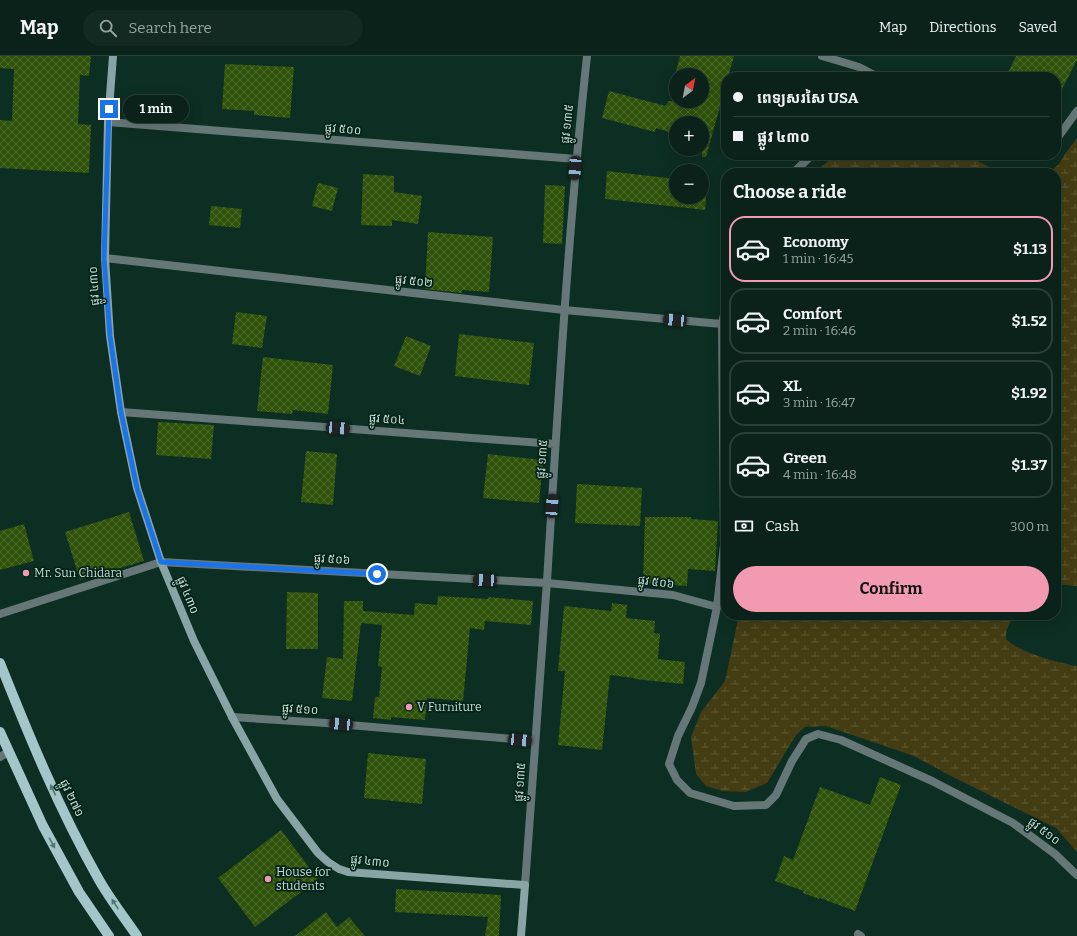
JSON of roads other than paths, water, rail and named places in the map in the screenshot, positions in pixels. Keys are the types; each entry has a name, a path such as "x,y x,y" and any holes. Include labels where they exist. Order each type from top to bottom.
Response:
{"main road":[{"name":"ផ្លូវ ២៧១","path":"0,663 33,747 63,810 98,879 137,936"},
{"path":"0,732 4,755 80,892 110,936"}],"street":[{"name":"ផ្លូវ ៤៣០","path":"113,56 108,122 104,258 110,336 121,412 137,488 161,562 194,641 232,717 277,799 318,853 328,862 339,869 348,872 525,885"},
{"name":"ផ្លូវ ១៣៥","path":"521,936 547,583 564,310 576,159 587,56"},
{"path":"822,56 859,67 868,72"},
{"path":"1061,133 1077,111"},
{"name":"ផ្លូវ ៥០០","path":"108,122 576,159"},
{"path":"798,168 807,160"},
{"name":"ផ្លូវ ៥០២","path":"104,258 564,310 721,324"},
{"name":"ផ្លូវ ៥០៤","path":"121,412 555,444"},
{"name":"ផ្លូវ ៥០៦","path":"0,614 161,562 547,583 673,595 717,607"},
{"name":"ផ្លូវ ៥១០","path":"721,572 717,607 701,682 692,707 678,736 669,764 676,780 690,793 734,806 766,805 776,795 792,761 806,739 818,734 841,740 925,778 1013,822 1055,854 1077,876"},
{"name":"ផ្លូវ ៥១០","path":"232,717 535,741"}],"place":[{"name":"Mr. Sun Chidara","path":"26,573"},
{"name":"V Furniture","path":"409,707"},
{"name":"House for students","path":"268,879"}]}
